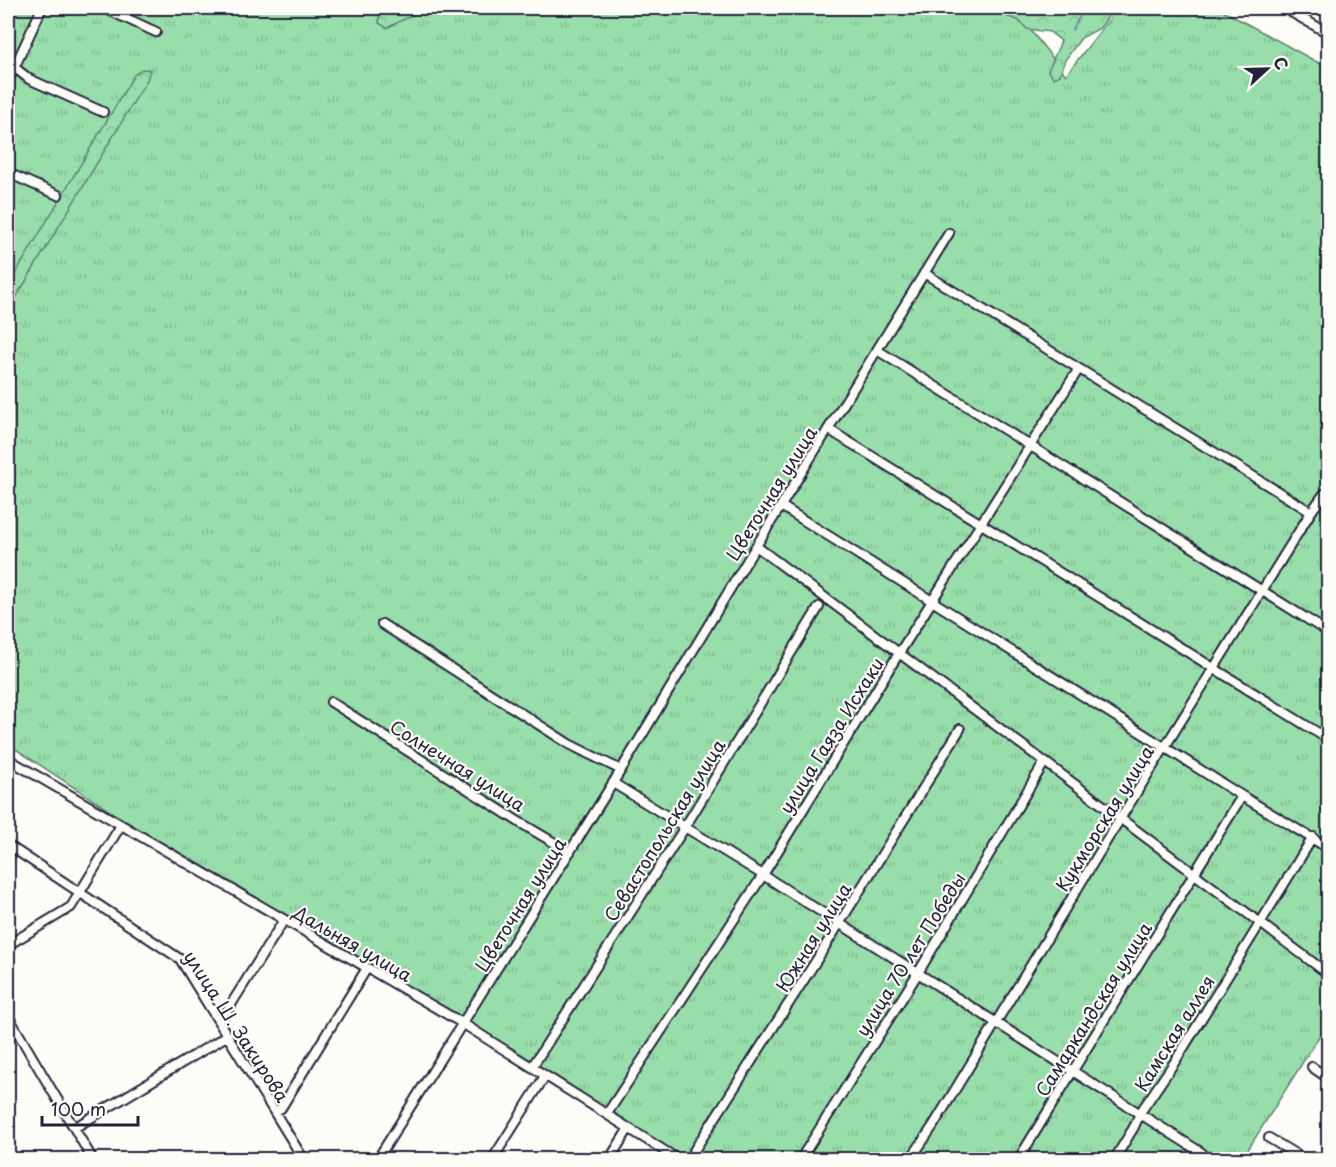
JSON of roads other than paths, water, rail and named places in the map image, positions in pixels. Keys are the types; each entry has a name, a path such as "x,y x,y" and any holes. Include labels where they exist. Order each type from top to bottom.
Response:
{"street":[{"path":"8,81 42,8"},
{"path":"104,8 156,32"},
{"path":"1284,8 1329,33"},
{"path":"14,67 29,79 103,112"},
{"path":"8,173 58,195"},
{"name":"Цветочная улица","path":"462,1023 613,783 949,233"},
{"path":"924,273 1311,512"},
{"path":"877,350 1029,447 1329,632"},
{"name":"улица Гаяза Исхаки","path":"607,1114 763,875 899,653 1078,370"},
{"path":"828,429 1329,739"},
{"name":"Кукморская улица","path":"910,1160 1311,512 1326,496"},
{"path":"781,506 1166,746 1242,796 1329,848"},
{"path":"756,546 1323,970 1329,961"},
{"name":"Севастопольская улица","path":"532,1067 685,827 819,607"},
{"path":"382,624 569,744 621,770"},
{"name":"Солнечная улица","path":"331,702 570,852"},
{"name":"Южная улица","path":"688,1160 960,729"},
{"name":"Дальняя улица","path":"8,759 462,1023 679,1160"},
{"name":"улица 70 лет Победы","path":"800,1160 918,973 1044,763"},
{"path":"613,783 1140,1113 1200,1156"},
{"name":"Самаркандская улица","path":"1017,1160 1242,796"},
{"path":"8,945 71,907 121,825"},
{"name":"Камская аллея","path":"1114,1160 1140,1113 1200,1021 1313,837"},
{"name":"улица Ш. Закирова","path":"8,845 180,959 276,1111 304,1160"},
{"path":"218,1019 225,1014 284,920"},
{"path":"276,1111 281,1108 367,968"},
{"path":"8,1016 93,1160"},
{"path":"377,1160 462,1023"},
{"path":"74,1128 228,1035"},
{"path":"1312,1066 1329,1078"},
{"path":"492,1160 545,1076"},
{"path":"609,1160 629,1128"},
{"path":"1269,1138 1305,1160"}],"waterway":[{"path":"1072,30 1085,8"}]}
